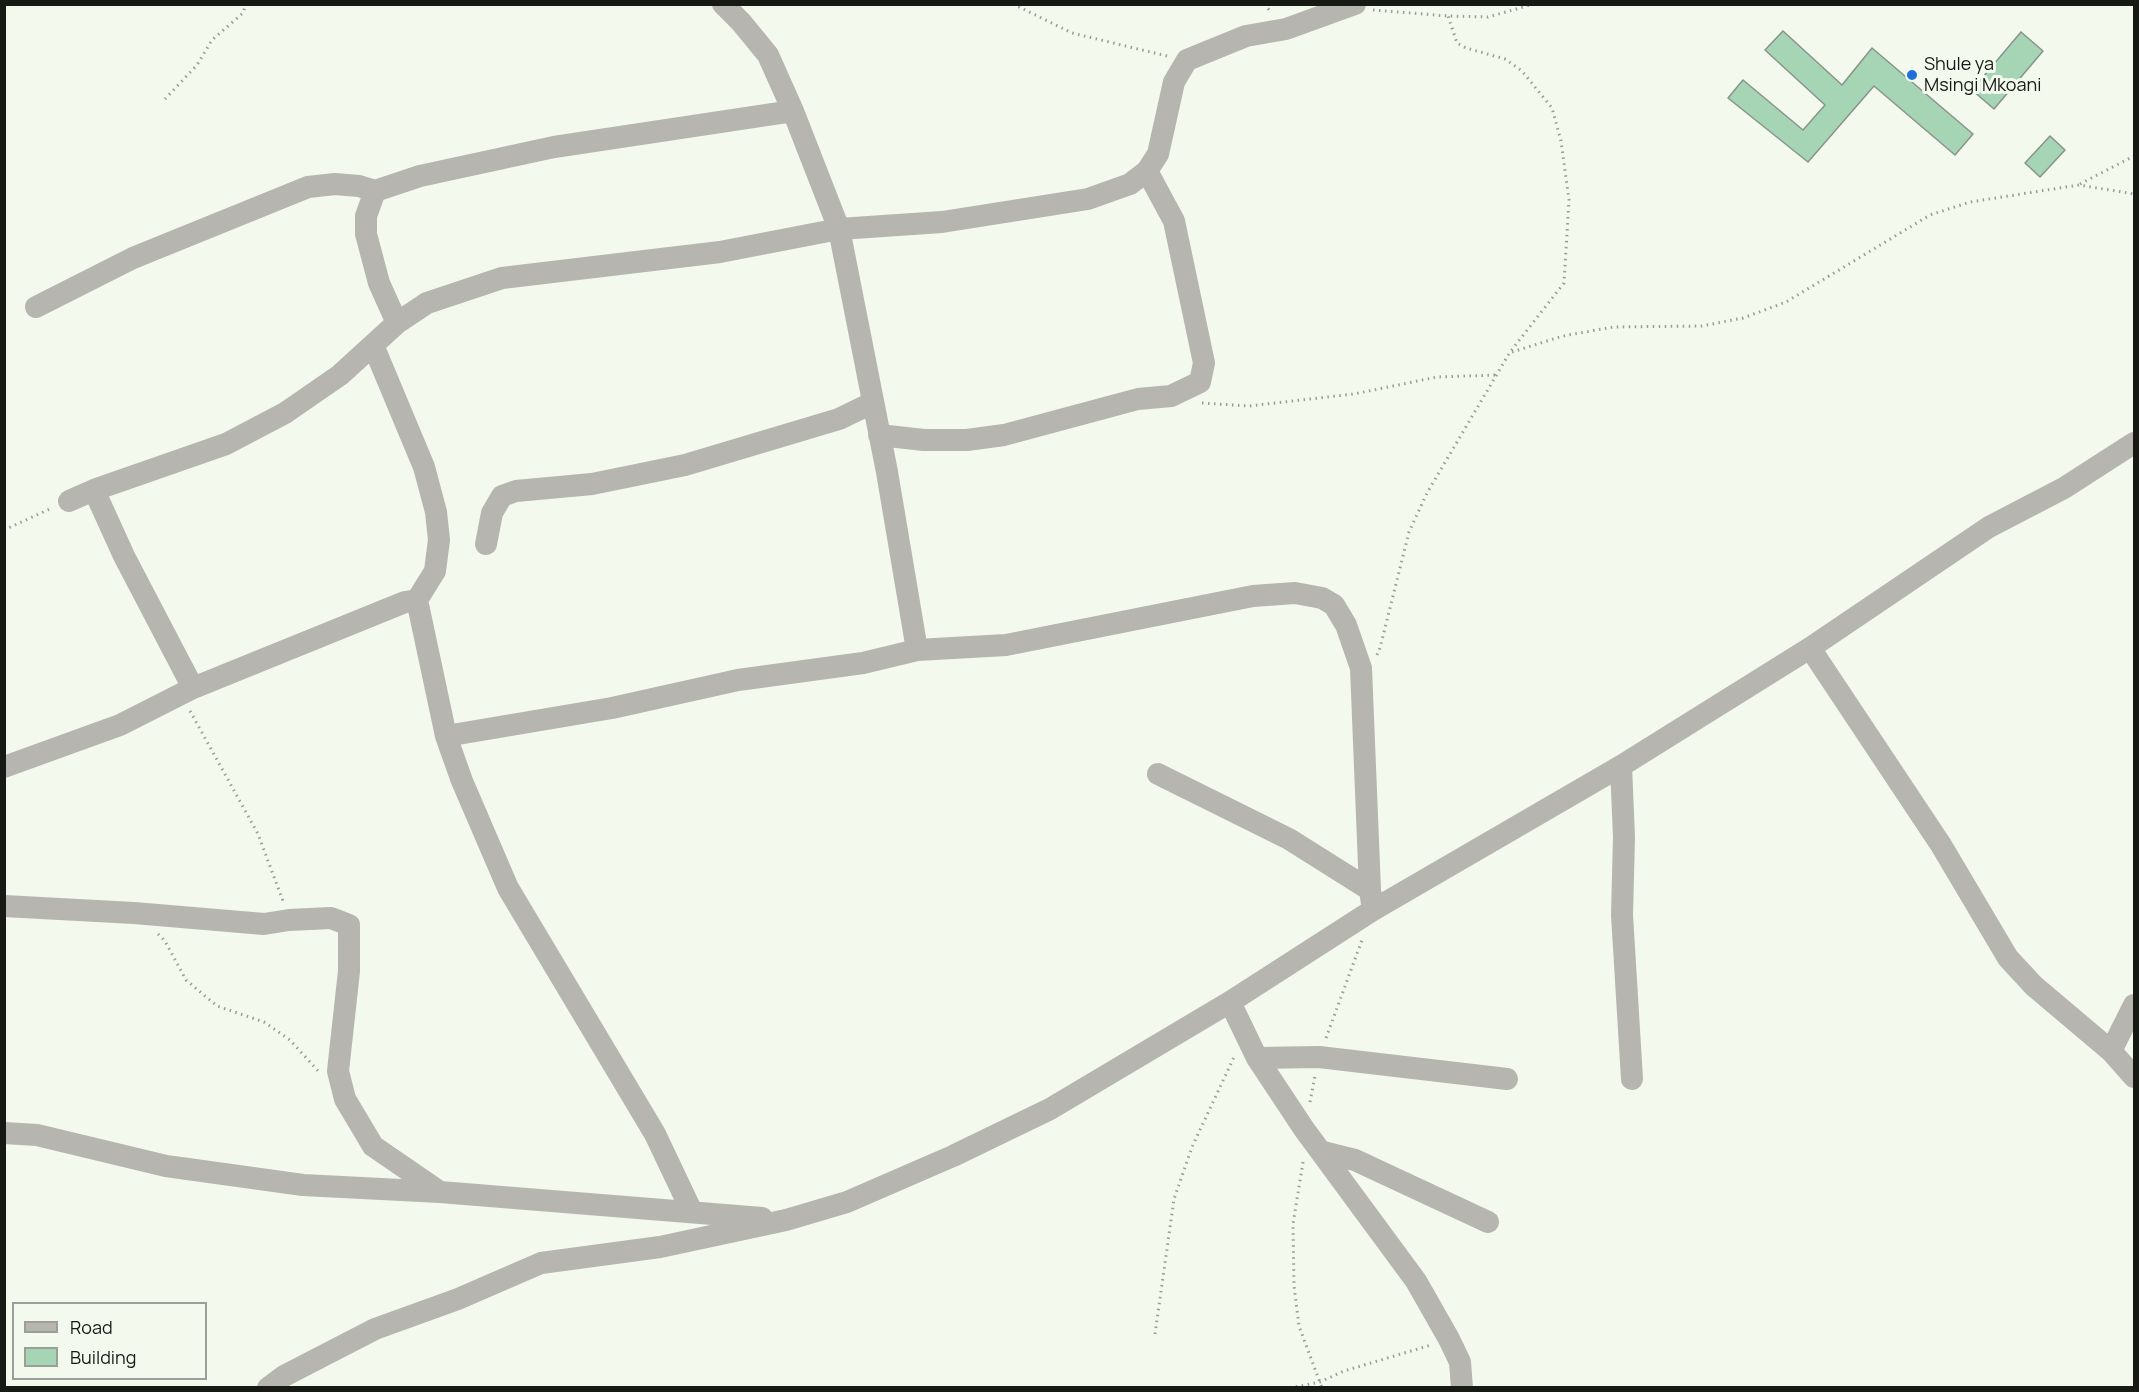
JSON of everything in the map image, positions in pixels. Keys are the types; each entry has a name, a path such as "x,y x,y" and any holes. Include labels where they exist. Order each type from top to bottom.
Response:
{"street":[{"path":"723,4 768,55 793,111 839,230 879,435 916,650"},
{"path":"69,501 236,439 285,413 322,388 340,375 397,322 427,303 502,278 720,252 839,230 942,222 1088,199 1130,184 1147,171 1158,154 1174,82 1187,60 1246,36 1286,29 1352,6"},
{"path":"36,307 133,258 308,187 335,183 375,191 420,176 554,147 793,111"},
{"path":"879,435 924,440 976,439 1004,435 1138,399 1171,396 1200,382 1204,363 1174,221 1147,171"},
{"path":"375,191 366,216 366,234 379,283 397,322"},
{"path":"373,345 424,467 436,512 439,540 435,571 417,600 446,736 462,781 508,888 654,1134 692,1212"},
{"path":"486,544 492,513 502,496 516,491 592,484 684,465 839,419 872,403"},
{"path":"268,1388 284,1376 375,1329 458,1299 540,1263 660,1247 786,1220 847,1202 953,1156 1050,1109 1230,1002 1371,900 1621,766 1810,648 1989,527 2064,488 2134,443"},
{"path":"94,490 187,692"},
{"path":"446,736 612,708 738,680 864,663 916,650 1006,645 1253,596 1295,593 1322,598 1334,605 1346,625 1361,668 1371,900"},
{"path":"4,766 120,725 187,692 405,602 417,600"},
{"path":"1810,648 1941,845 2008,958 2034,986 2111,1051 2134,1077"},
{"path":"1621,766 1624,837 1622,915 1632,1079"},
{"path":"1158,774 1289,839 1371,900"},
{"path":"4,906 134,913 264,924 332,918 349,926 349,971 338,1071 345,1099 373,1146 440,1192"},
{"path":"1230,1002 1257,1058 1304,1129 1313,1156 1416,1281 1460,1362 1462,1388"},
{"path":"2111,1051 2134,1005"},
{"path":"1257,1058 1319,1058 1507,1079"},
{"path":"4,1133 37,1135 166,1166 303,1185 440,1192 786,1220"},
{"path":"1313,1156 1355,1160 1488,1222"}],"path":[{"path":"165,99 197,65 212,40 243,13 246,4"},
{"path":"1014,4 1072,33 1187,60"},
{"path":"1352,6 1448,16 1488,16 1534,4"},
{"path":"1361,668 1371,663 1380,648 1409,532 1427,493 1510,352 1564,283 1569,200 1561,141 1552,108 1522,71 1505,59 1466,48 1457,43 1448,16"},
{"path":"2079,185 2134,156"},
{"path":"1510,352 1563,336 1613,327 1702,326 1743,318 1786,302 1930,215 1970,202 2079,185 2134,194"},
{"path":"1171,396 1199,403 1249,406 1354,394 1437,377 1497,374"},
{"path":"4,530 69,501"},
{"path":"187,692 258,834 289,920"},
{"path":"1304,1129 1319,1058 1371,900"},
{"path":"157,934 165,940 186,980 217,1006 264,1022 290,1040 345,1099"},
{"path":"1155,1334 1174,1199 1192,1147 1245,1032"},
{"path":"1313,1156 1293,1224 1294,1286 1299,1326 1322,1388"},
{"path":"1290,1388 1320,1382 1344,1371 1449,1338"}],"building":[{"path":"1783,31 1842,85 1872,48 1973,134 1955,155 1874,86 1808,162 1728,98 1743,80 1803,130 1825,105 1765,50"},
{"path":"2021,32 2043,51 1994,109 1972,90"},
{"path":"2050,136 2065,150 2040,177 2025,163"}],"place":[{"name":"Shule ya Msingi Mkoani","path":"1912,75"}]}
